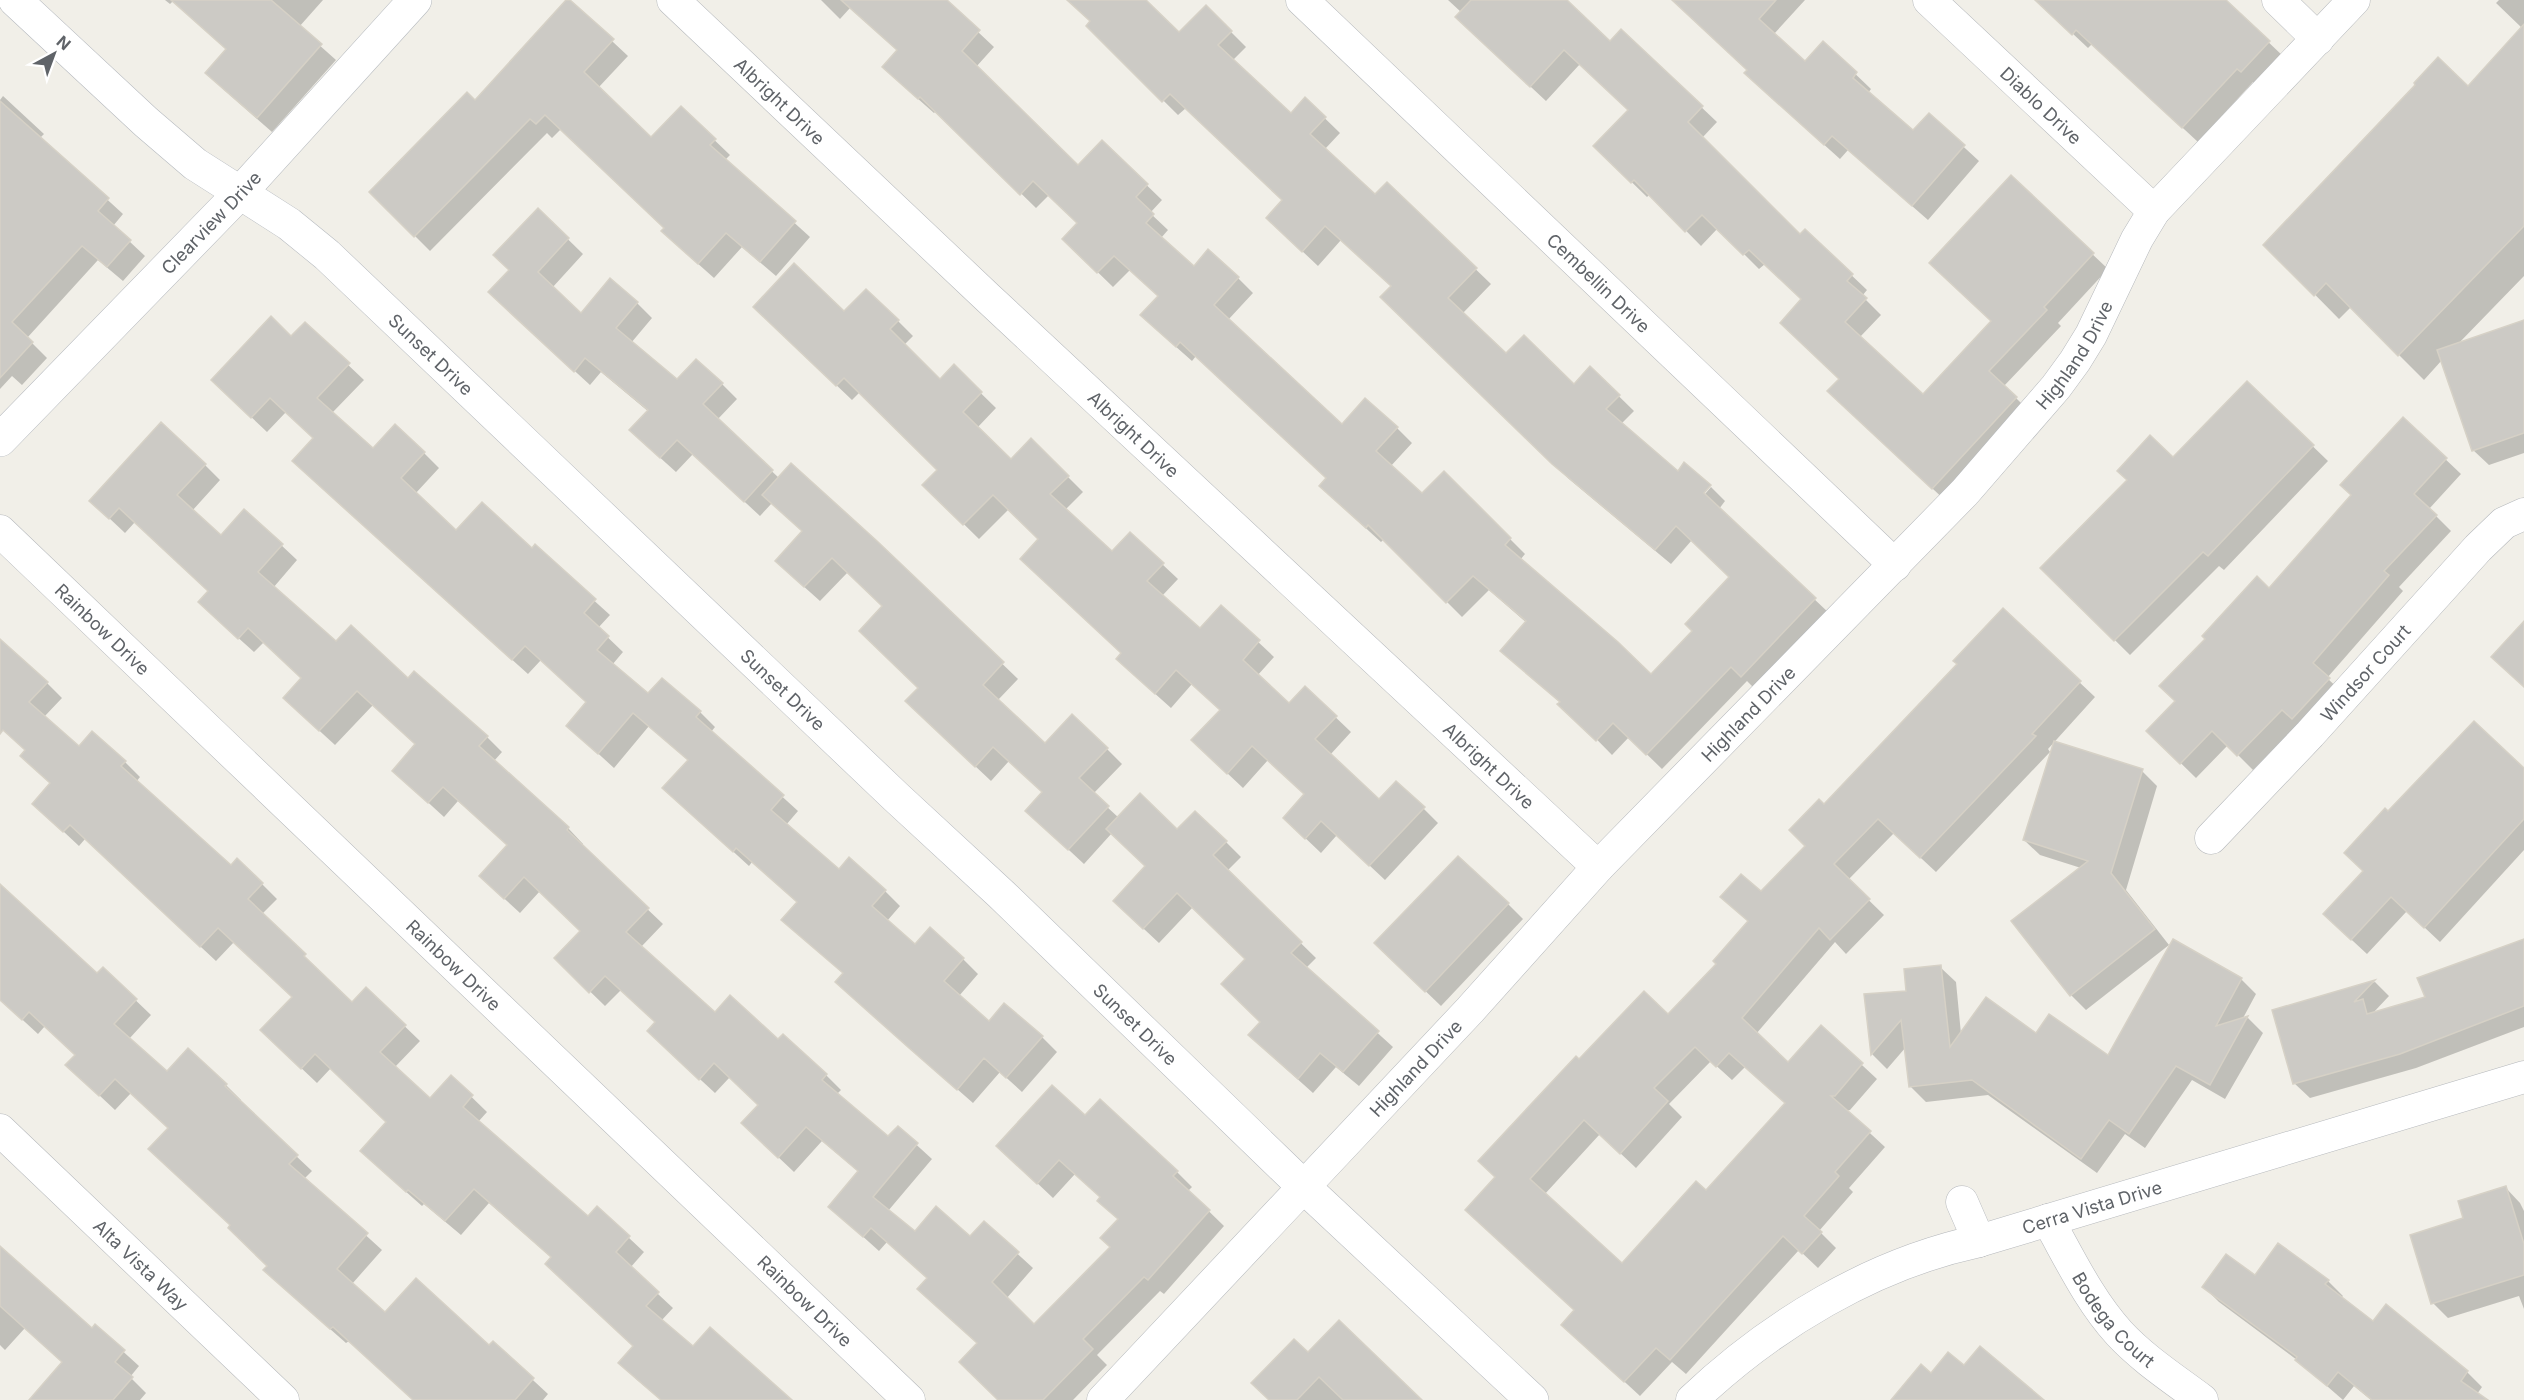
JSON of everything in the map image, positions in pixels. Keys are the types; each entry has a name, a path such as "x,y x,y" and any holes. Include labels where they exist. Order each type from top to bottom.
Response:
{"street":[{"name":"Sunset Drive","path":"15,0 195,164 238,194 289,224 327,255 561,480 1010,902 1304,1187 1532,1400"},
{"name":"Clearview Drive","path":"0,440 238,194 415,0"},
{"name":"Albright Drive","path":"673,0 987,297 1598,867"},
{"name":"Cembellin Drive","path":"1302,0 1895,565"},
{"name":"Diablo Drive","path":"1929,0 2154,211"},
{"path":"2278,0 2318,39"},
{"name":"Highland Drive","path":"1103,1400 1470,1010 1598,867 1965,492 2056,387 2075,361 2091,335 2137,239 2154,211 2354,0"},
{"name":"Windsor Court","path":"2211,838 2310,734 2478,548 2504,523 2524,513"},
{"name":"Rainbow Drive","path":"0,531 909,1400"},
{"name":"Cerra Vista Drive","path":"1692,1400 1722,1372 1803,1313 1869,1279 1950,1248 1979,1242 2524,1077"},
{"name":"Alta Vista Way","path":"0,1130 283,1400"},
{"path":"1962,1202 1979,1242"},
{"name":"Bodega Court","path":"2048,1220 2094,1302 2119,1333 2137,1350 2202,1400"}],"building":[{"path":"171,0 271,0 322,44 257,118 205,73 226,49"},
{"path":"566,0 570,0 614,39 584,72 651,137 681,106 716,139 710,145 796,221 760,262 726,233 698,264 661,231 664,228 545,115 536,124 530,119 414,237 369,192 467,92 475,100"},
{"path":"841,0 947,0 980,30 962,51 1078,165 1102,140 1148,184 1136,197 1154,214 1146,223 1194,266 1208,249 1239,277 1214,305 1342,424 1365,398 1398,427 1376,451 1422,493 1444,471 1511,538 1505,545 1618,642 1651,674 1692,631 1685,624 1729,577 1676,526 1655,550 1552,464 1380,297 1391,286 1325,226 1302,252 1266,218 1282,200 1170,94 1162,102 1086,26 1090,21 1067,0 1146,0 1179,32 1206,5 1232,31 1218,45 1291,113 1305,97 1326,117 1310,134 1375,194 1387,182 1477,268 1448,298 1506,353 1524,335 1574,384 1590,366 1620,395 1606,409 1678,471 1684,462 1711,485 1704,493 1816,598 1741,677 1731,667 1646,755 1613,723 1596,741 1557,704 1560,702 1500,651 1526,621 1473,576 1446,603 1368,525 1366,528 1319,486 1326,478 1180,342 1176,347 1140,315 1158,296 1114,256 1097,273 1062,239 1077,223 1033,181 1020,195 920,97 918,99 882,67 897,50"},
{"path":"1471,0 1567,0 1610,41 1621,29 1703,106 1688,122 1800,234 1805,229 1853,274 1847,281 1867,298 1845,322 1923,394 1991,321 1929,263 2011,175 2094,253 2044,307 2047,310 1989,371 2017,397 1932,489 1827,391 1839,379 1780,323 1801,299 1749,250 1743,255 1702,215 1685,232 1634,180 1631,183 1593,146 1628,110 1564,50 1530,87 1455,17"},
{"path":"1672,0 1776,0 1759,19 1805,61 1823,41 1857,72 1853,78 1913,130 1929,113 1965,145 1912,206 1832,136 1824,145 1744,73 1747,70"},
{"path":"2035,0 2226,0 2270,41 2241,72 2237,69 2182,128 2076,30 2072,35"},
{"path":"2524,24 2524,226 2398,356 2326,283 2314,296 2263,245 2415,85 2414,83 2438,57 2468,86"},
{"path":"0,101 109,198 98,211 131,240 107,267 82,246 12,322 33,342 0,378"},
{"path":"538,208 569,238 538,272 581,313 610,278 638,302 616,328 677,379 696,359 723,383 703,404 773,470 744,502 677,440 660,458 629,430 648,410 585,358 574,372 488,292 509,270 493,255"},
{"path":"794,263 844,311 866,289 899,320 890,329 940,379 954,364 982,392 963,412 1011,459 1031,438 1069,476 1050,494 1112,551 1130,532 1164,563 1147,581 1200,628 1221,605 1260,640 1243,660 1289,703 1305,686 1337,716 1315,739 1379,799 1396,781 1425,807 1369,866 1321,821 1305,839 1283,818 1304,794 1252,746 1227,774 1191,740 1220,710 1176,670 1155,694 1116,659 1121,653 1020,559 1038,539 993,495 963,525 922,485 937,470 844,378 836,386 753,307"},
{"path":"271,316 291,336 305,322 350,363 317,398 373,448 395,424 425,452 401,478 456,530 482,502 532,548 535,544 596,599 584,613 609,636 597,650 648,693 662,678 701,711 696,717 784,795 771,810 839,869 849,857 886,890 872,906 915,944 930,927 964,958 944,981 989,1021 1004,1003 1043,1036 1006,1078 984,1058 957,1090 909,1048 835,982 843,973 781,920 797,902 736,848 733,852 662,788 688,760 633,713 598,754 566,726 586,702 525,646 512,660 292,461 313,438 270,398 251,418 211,380"},
{"path":"2524,320 2524,433 2472,451 2437,350"},
{"path":"2247,381 2314,445 2208,556 2203,552 2114,641 2040,568 2127,480 2117,471 2150,435 2173,457"},
{"path":"2403,417 2447,458 2414,494 2437,515 2384,571 2389,575 2313,663 2330,678 2292,719 2282,710 2237,756 2212,731 2180,764 2146,731 2175,701 2159,686 2205,639 2202,636 2257,576 2269,588 2351,495 2340,485"},
{"path":"161,422 206,464 177,495 221,535 244,509 283,544 258,572 336,641 351,625 408,678 414,671 488,736 479,746 569,827 567,830 649,908 626,932 715,1012 730,995 778,1039 783,1034 827,1074 822,1080 888,1136 898,1126 918,1143 873,1197 915,1231 936,1206 970,1236 984,1221 1019,1252 992,1282 1034,1324 1110,1247 1100,1238 1118,1219 1097,1201 1100,1197 1059,1160 1037,1184 996,1146 1052,1085 1085,1115 1100,1099 1178,1171 1173,1176 1210,1210 1148,1280 1144,1277 1083,1339 1093,1349 1043,1400 998,1400 959,1362 977,1343 917,1289 927,1278 871,1228 863,1237 828,1207 858,1171 806,1127 778,1158 741,1123 758,1105 714,1063 699,1080 647,1031 655,1022 605,976 589,993 554,958 580,931 524,877 504,899 479,876 507,845 443,787 428,803 392,771 415,744 357,691 319,731 283,698 301,678 248,628 238,639 198,602 208,591 119,508 109,519 89,501"},
{"path":"791,463 1004,662 983,685 1045,743 1072,714 1108,748 1079,778 1109,806 1068,850 1025,811 1042,792 993,747 975,767 905,701 918,688 859,631 882,606 832,558 804,587 775,561 802,531 762,495"},
{"path":"2003,608 2081,681 2032,734 2036,736 1920,858 1878,819 1834,864 1870,899 1830,940 1819,928 1742,1018 1788,1062 1821,1025 1863,1063 1835,1096 1831,1096 1871,1131 1835,1172 1839,1176 1804,1216 1822,1232 1802,1254 1783,1236 1670,1360 1656,1348 1624,1382 1561,1325 1574,1310 1465,1210 1495,1177 1478,1161 1576,1056 1579,1059 1644,991 1668,1014 1716,964 1713,961 1748,921 1720,897 1741,874 1761,891 1805,846 1789,830 1819,799 1824,804 1957,664 1953,661","holes":["1695,1047 1716,1067 1729,1053 1785,1103 1706,1190 1696,1181 1622,1263 1530,1179 1584,1120 1620,1154 1668,1101 1654,1088"]},
{"path":"2524,621 2524,687 2491,657"},
{"path":"0,639 48,682 29,702 79,746 92,731 126,761 121,766 231,865 237,858 263,883 248,899 352,1002 366,987 406,1025 380,1052 430,1098 451,1075 473,1095 463,1107 588,1216 597,1206 630,1236 616,1252 659,1292 646,1306 693,1346 710,1327 792,1400 661,1400 618,1363 633,1346 545,1264 551,1257 474,1189 445,1221 408,1190 406,1192 360,1151 386,1122 315,1054 301,1069 260,1030 292,997 218,928 200,947 70,825 63,832 32,804 50,783 20,756 25,750 3,730 0,734"},
{"path":"2474,721 2524,768 2524,819 2424,928 2391,897 2351,940 2323,914 2363,871 2344,853 2385,808 2388,811"},
{"path":"2054,741 2143,769 2111,873 2155,929 2070,996 2011,921 2088,861 2023,840"},
{"path":"1140,793 1177,829 1195,811 1227,841 1213,855 1302,942 1291,953 1379,1031 1343,1072 1320,1053 1298,1079 1248,1035 1260,1022 1221,984 1245,959 1177,893 1143,929 1113,901 1145,866 1106,829"},
{"path":"1458,856 1509,903 1425,992 1374,943"},
{"path":"0,884 97,973 103,967 137,999 114,1024 167,1071 188,1048 298,1155 289,1164 368,1233 337,1269 385,1312 416,1278 489,1345 493,1341 534,1378 515,1400 413,1400 333,1327 330,1329 263,1270 267,1266 228,1228 230,1225 148,1149 168,1128 115,1079 99,1096 65,1065 75,1055 29,1012 22,1020 0,1000"},
{"path":"2173,939 2242,978 2216,1026 2248,1016 2210,1085 2176,1066 2129,1134 2109,1120 2081,1159 1972,1080 1909,1087 1901,1020 1871,1055 1864,994 1906,991 1904,969 1941,965 1950,1047 1986,997 2036,1033 2049,1014 2108,1055"},
{"path":"2524,939 2524,1006 2400,1054 2293,1084 2272,1010 2375,980 2354,1002 2363,999 2367,1014 2425,997 2417,978"},
{"path":"2506,1186 2524,1244 2524,1275 2431,1304 2410,1235 2463,1218 2458,1201"},
{"path":"2278,1243 2329,1280 2325,1284 2373,1321 2386,1304 2468,1371 2461,1381 2488,1400 2372,1400 2338,1372 2327,1386 2295,1360 2297,1357 2202,1287 2226,1254 2255,1275"},
{"path":"0,1246 92,1328 95,1324 125,1350 115,1362 133,1377 113,1400 29,1400 62,1362 0,1306"},
{"path":"1339,1320 1422,1400 1343,1400 1319,1377 1297,1400 1269,1400 1251,1383 1294,1339 1308,1352"},
{"path":"1980,1346 2044,1400 1891,1400 1921,1364 1931,1373 1948,1352 1964,1365"}]}
